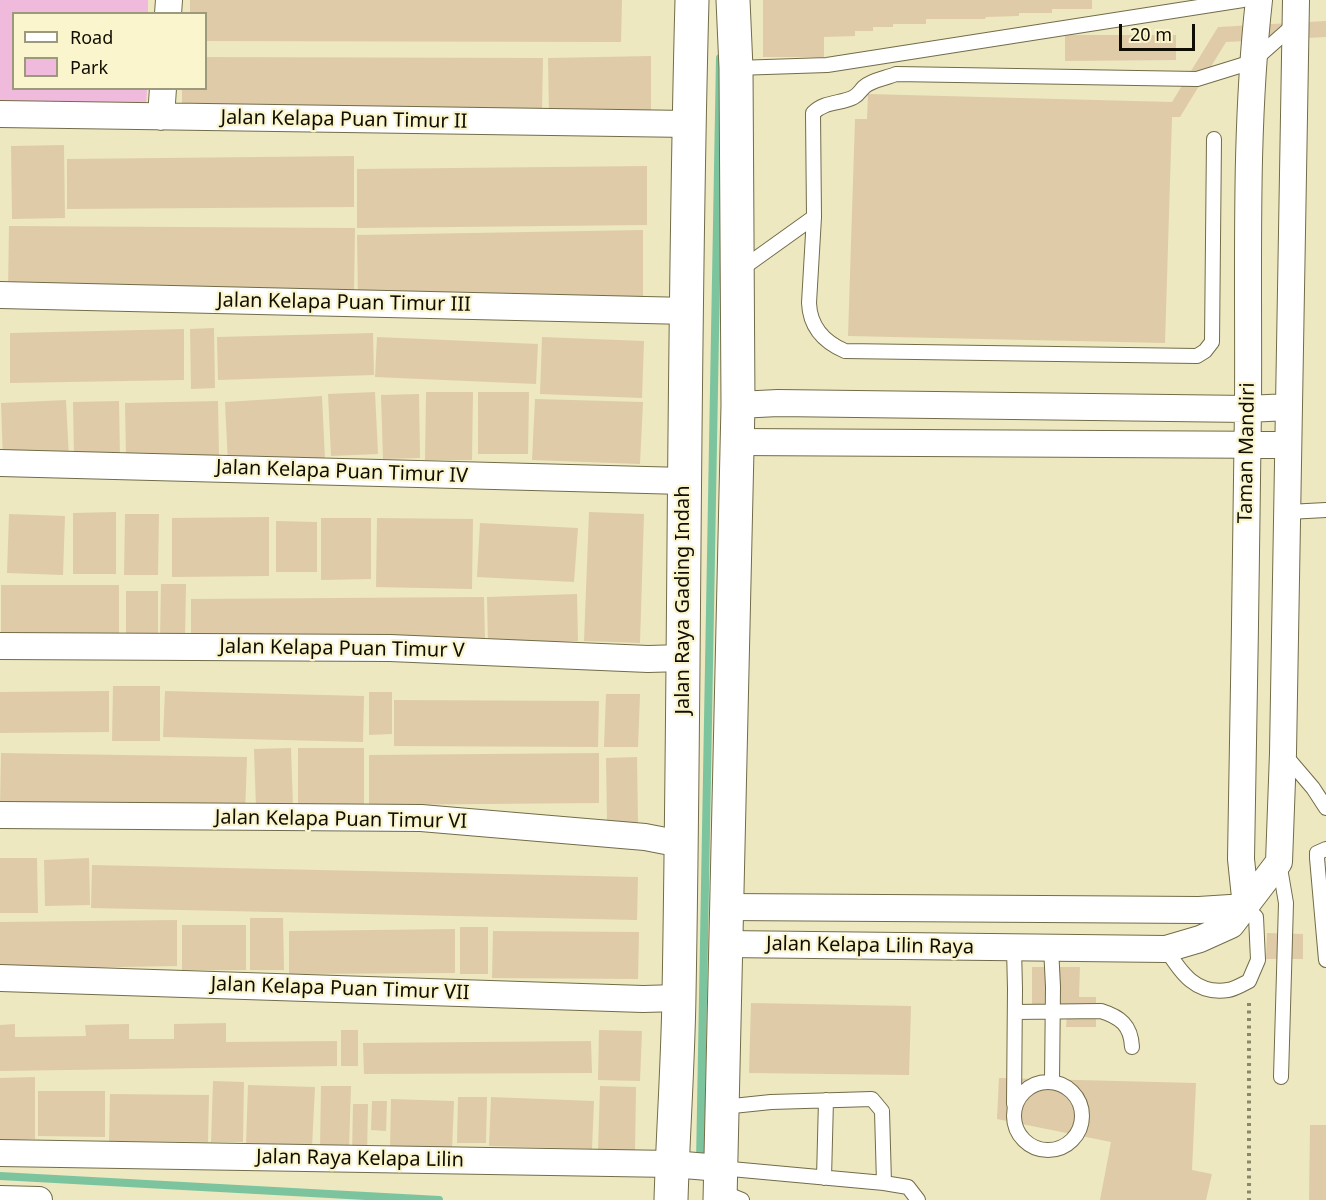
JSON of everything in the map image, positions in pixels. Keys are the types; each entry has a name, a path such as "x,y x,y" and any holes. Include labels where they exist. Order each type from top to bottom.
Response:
{"street":[{"name":"Jalan Raya Gading Indah","path":"671,1200 677,1165 684,481 692,0"},
{"path":"723,1185 725,944 738,405 734,0"},
{"name":"Taman Mandiri","path":"1239,916 1248,409 1248,213 1252,62 1259,0"},
{"name":"Taman Mandiri","path":"1279,862 1288,512 1296,12"},
{"path":"161,117 163,90"},
{"name":"Jalan Kelapa Puan Timur II","path":"0,114 689,124"},
{"name":"Jalan Kelapa Puan Timur III","path":"0,295 688,311"},
{"path":"738,405 778,403 1248,409 1288,407"},
{"path":"1058,406 1058,444"},
{"path":"736,442 1288,445"},
{"name":"Jalan Kelapa Puan Timur IV","path":"0,463 684,481"},
{"name":"Jalan Kelapa Puan Timur V","path":"0,646 390,648 648,659 683,658"},
{"name":"Jalan Kelapa Puan Timur VI","path":"0,815 421,818 645,837 681,844"},
{"path":"1239,916 1279,862"},
{"name":"Jalan Kelapa Lilin Raya","path":"727,907 1199,910 1239,916"},
{"path":"1013,909 1014,948"},
{"path":"1051,909 1051,947"},
{"name":"Jalan Kelapa Lilin Raya","path":"725,944 1166,949 1200,939 1239,916"},
{"name":"Jalan Kelapa Puan Timur VII","path":"0,978 679,998"},
{"name":"Jalan Raya Kelapa Lilin","path":"0,1153 677,1165 723,1185"},
{"path":"0,1199 39,1200"}],"lane":[{"path":"736,68 826,65 1243,0"},
{"path":"1214,139 1212,342 1205,351 1197,356 845,351 834,346 820,334 810,314 814,217 813,113 822,106 849,100 861,92 865,86 896,74 1197,79 1252,62 1296,12"},
{"path":"737,272 814,217"},
{"path":"1288,512 1326,510"},
{"path":"1283,753 1313,788 1326,808"},
{"path":"1326,849 1317,853 1317,858 1326,960"},
{"path":"1279,862 1286,903 1281,1077"},
{"path":"1166,949 1181,972 1202,989 1228,990 1249,981 1258,960 1256,917 1239,916"},
{"path":"1051,947 1052,1081"},
{"path":"1014,948 1014,1112 1017,1130 1028,1144 1046,1150 1063,1147 1077,1135 1083,1119 1080,1101 1068,1087 1052,1081 1034,1084 1020,1096 1014,1112"},
{"path":"1015,1012 1101,1011 1114,1015 1125,1023 1131,1036 1132,1047"},
{"path":"723,1107 872,1099 882,1111 884,1183"},
{"path":"824,1178 826,1100"},
{"path":"723,1185 824,1178 908,1187 918,1200"}],"path":[{"path":"1249,981 1250,1200"}],"green space":[{"path":"0,0 148,0 148,12 12,12 12,90 147,90 146,108 0,106"}],"building":[{"path":"190,0 622,0 621,42 207,41 207,12 190,12"},
{"path":"763,0 1092,0 1092,9 1052,9 1052,13 1019,13 1019,16 986,17 985,19 926,19 926,24 893,24 893,27 873,27 873,31 855,31 855,36 824,37 824,57 763,57"},
{"path":"1326,21 1326,37 1226,42 1180,117 1172,117 1165,343 848,336 855,119 867,119 868,94 1172,102 1218,27"},
{"path":"1065,35 1176,35 1176,60 1065,61"},
{"path":"651,56 651,114 549,116 548,58"},
{"path":"207,57 543,58 542,111 182,110 182,90 207,90"},
{"path":"64,145 65,218 12,219 11,146"},
{"path":"354,156 354,207 67,209 67,159"},
{"path":"647,166 647,225 357,228 357,169"},
{"path":"9,226 355,228 354,294 8,292"},
{"path":"643,230 643,298 358,303 357,235"},
{"path":"214,328 215,388 191,389 190,329"},
{"path":"184,329 184,380 10,383 10,333"},
{"path":"373,333 374,375 218,380 217,337"},
{"path":"377,337 538,344 536,384 375,377"},
{"path":"542,337 644,341 642,398 540,394"},
{"path":"375,392 378,454 331,456 328,394"},
{"path":"426,392 473,392 472,460 425,460"},
{"path":"478,392 529,392 528,454 478,454"},
{"path":"419,394 420,458 383,459 381,395"},
{"path":"322,396 325,460 228,465 225,402"},
{"path":"535,399 643,402 640,464 532,460"},
{"path":"66,400 69,458 3,461 1,403"},
{"path":"119,401 120,458 74,459 73,402"},
{"path":"218,401 219,458 126,460 125,403"},
{"path":"116,512 116,574 73,574 73,513"},
{"path":"589,512 644,514 640,643 584,641"},
{"path":"9,514 65,516 63,575 7,573"},
{"path":"125,514 159,514 158,575 124,575"},
{"path":"269,517 269,576 172,577 172,518"},
{"path":"321,518 371,518 371,579 321,580"},
{"path":"377,518 473,519 472,589 376,587"},
{"path":"276,521 317,522 317,572 276,572"},
{"path":"480,523 578,528 574,582 477,577"},
{"path":"161,584 186,584 185,640 160,640"},
{"path":"1,585 119,585 119,636 1,637"},
{"path":"126,591 158,591 158,635 126,635"},
{"path":"577,594 578,641 488,644 487,597"},
{"path":"484,597 485,642 191,644 191,599"},
{"path":"113,686 160,686 160,741 112,741"},
{"path":"109,691 109,732 0,733 0,692"},
{"path":"165,691 364,696 363,742 163,737"},
{"path":"369,692 392,692 392,734 369,735"},
{"path":"606,694 640,694 638,747 604,747"},
{"path":"394,700 599,701 598,747 394,746"},
{"path":"291,748 293,807 256,808 254,749"},
{"path":"298,748 364,748 364,808 298,808"},
{"path":"1,753 247,757 245,814 0,809"},
{"path":"599,753 599,803 369,805 369,755"},
{"path":"637,757 638,823 607,824 606,758"},
{"path":"0,858 37,858 38,913 0,913"},
{"path":"89,858 90,905 45,906 44,860"},
{"path":"92,865 638,877 637,920 91,908"},
{"path":"250,918 283,918 284,970 250,970"},
{"path":"177,920 177,966 0,969 0,922"},
{"path":"182,925 246,925 246,970 182,970"},
{"path":"460,927 488,927 488,974 460,974"},
{"path":"455,929 455,973 289,974 289,931"},
{"path":"493,931 639,932 638,979 492,978"},
{"path":"1267,933 1303,934 1303,959 1266,959"},
{"path":"1032,967 1080,967 1079,997 1096,997 1096,1027 1066,1027 1067,1016 1032,1016"},
{"path":"751,1003 911,1006 909,1075 749,1073"},
{"path":"226,1023 226,1042 337,1041 337,1066 0,1071 0,1025 15,1024 15,1037 86,1036 85,1025 129,1024 129,1039 174,1039 174,1024"},
{"path":"341,1030 358,1030 358,1066 341,1066"},
{"path":"599,1030 642,1031 640,1081 598,1080"},
{"path":"591,1041 592,1073 364,1074 363,1043"},
{"path":"35,1077 35,1139 0,1140 0,1078"},
{"path":"999,1078 1196,1083 1192,1170 1212,1174 1206,1200 1100,1200 1111,1142 997,1119"},
{"path":"213,1081 244,1082 243,1142 211,1142"},
{"path":"248,1085 315,1087 312,1147 246,1145"},
{"path":"321,1086 351,1086 349,1149 320,1148"},
{"path":"600,1086 636,1087 635,1152 598,1151"},
{"path":"38,1091 105,1091 105,1137 38,1136"},
{"path":"110,1094 209,1095 208,1142 109,1141"},
{"path":"458,1097 487,1097 486,1143 457,1143"},
{"path":"491,1097 594,1101 592,1149 489,1146"},
{"path":"391,1099 454,1101 452,1150 390,1148"},
{"path":"372,1101 387,1101 386,1131 371,1130"},
{"path":"353,1104 368,1104 367,1155 352,1154"},
{"path":"1310,1125 1326,1125 1326,1200 1309,1200"}],"waterway":[{"path":"700,1162 720,58"},
{"path":"0,1176 439,1200"}]}
